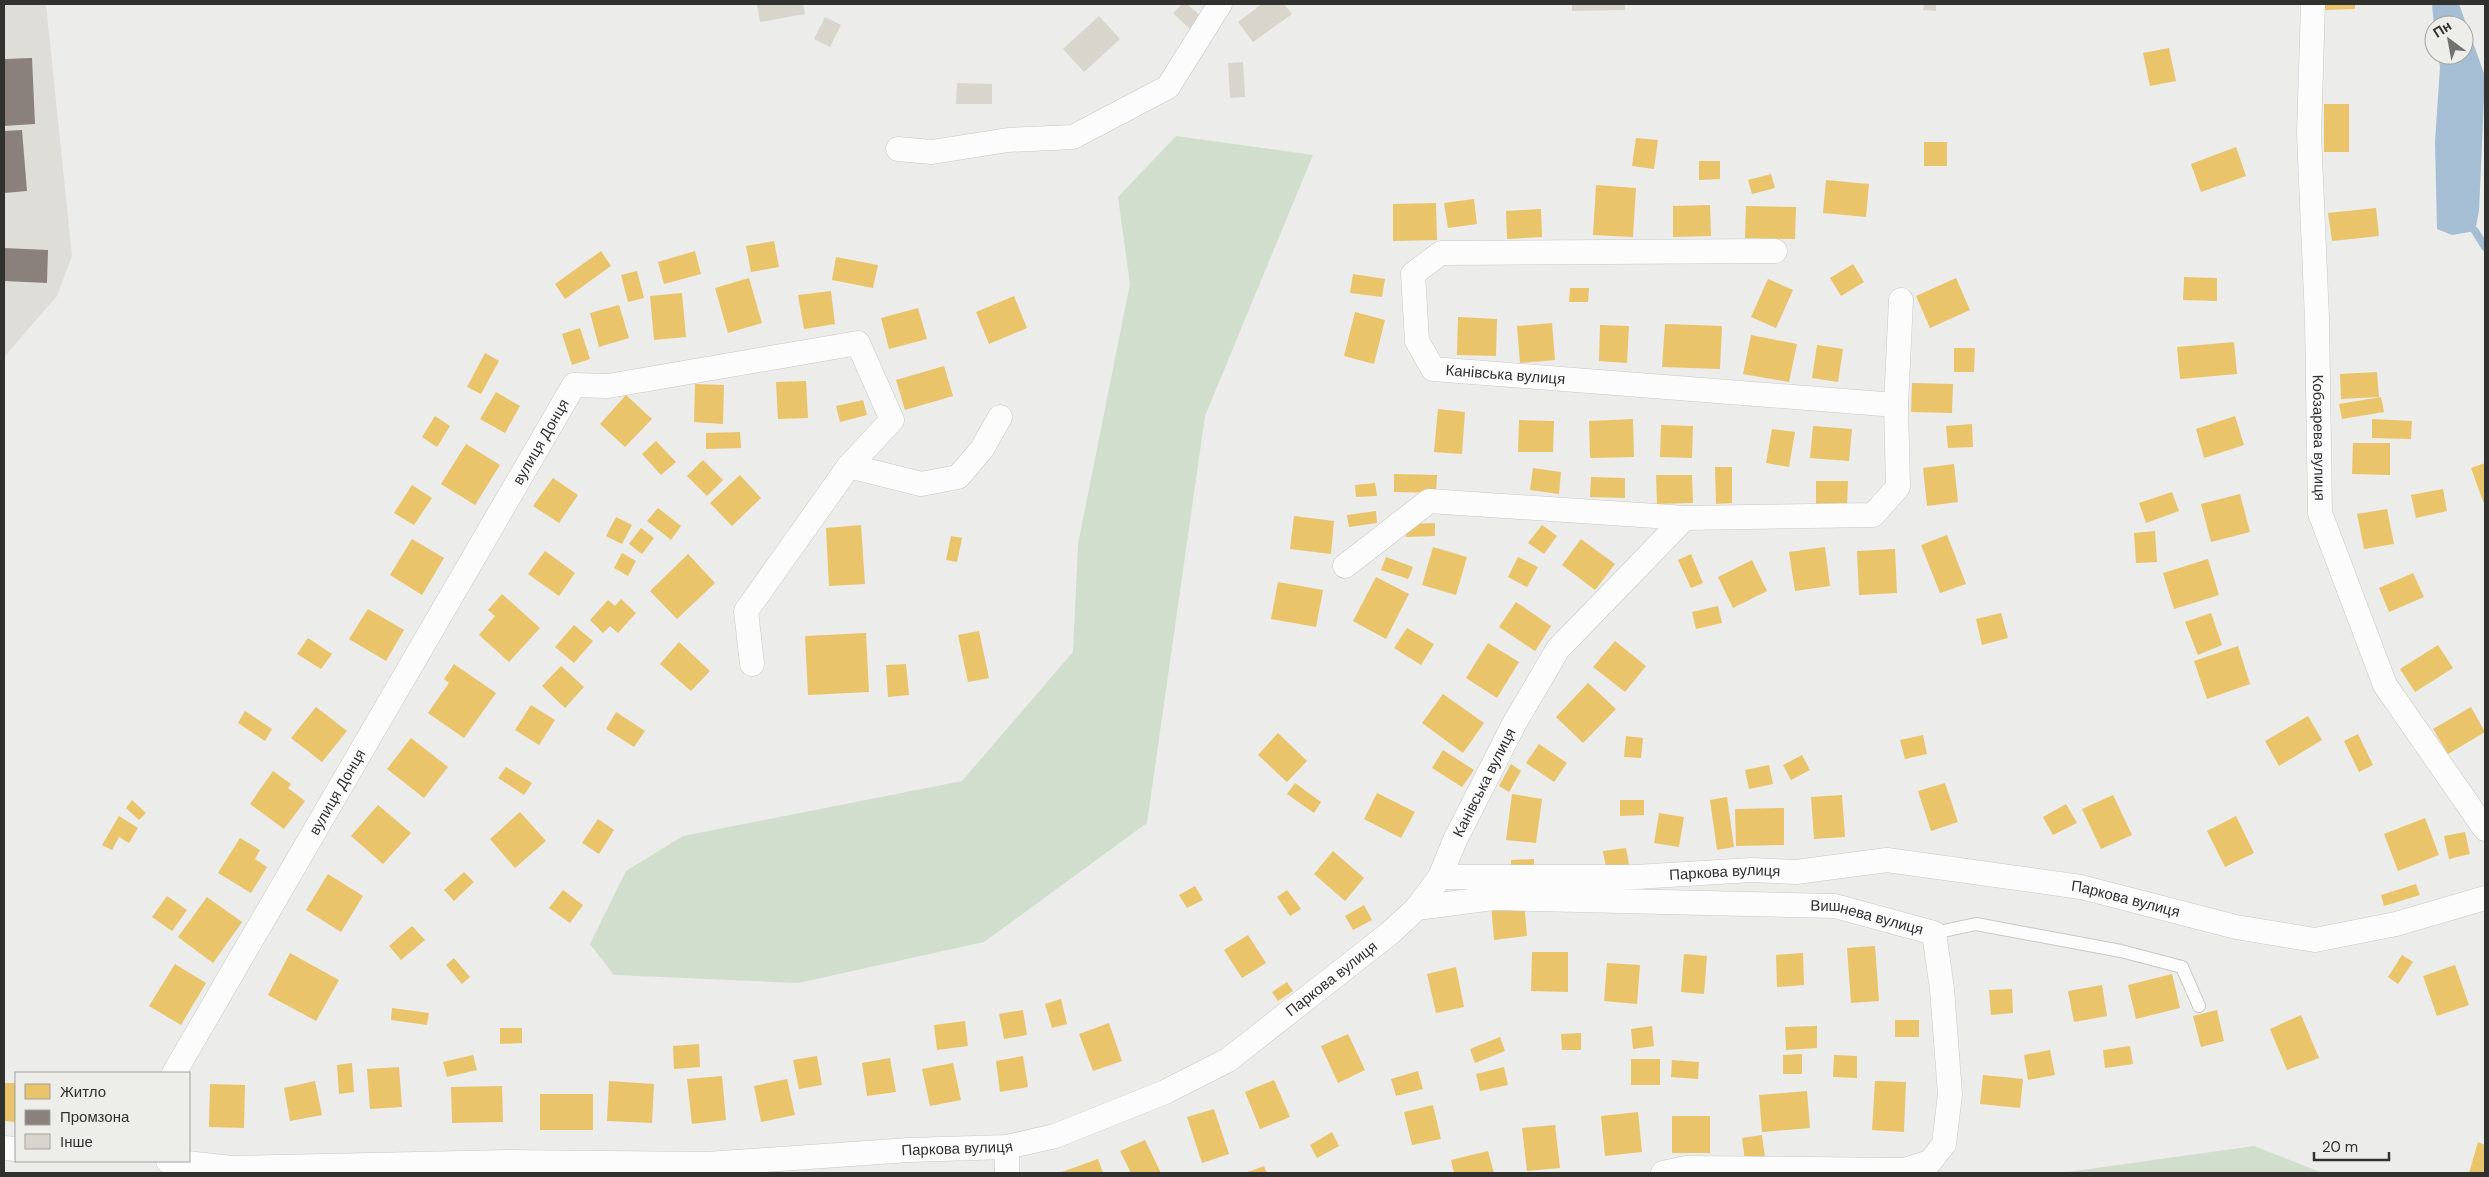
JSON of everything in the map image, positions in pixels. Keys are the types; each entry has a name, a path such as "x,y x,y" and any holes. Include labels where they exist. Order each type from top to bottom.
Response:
{"street":[{"path":"898,149 932,152 1008,140 1073,137 1168,87 1220,4"},
{"name":"Кобзарева вулиця","path":"2314,4 2309,134 2317,319 2320,513 2385,685 2485,829"},
{"name":"Канівська вулиця","path":"1775,252 1441,253 1414,274 1417,341 1433,369 1896,405"},
{"path":"1345,566 1429,501 1685,518 1873,516 1898,487 1896,405 1901,300"},
{"name":"вулиця Донця","path":"175,1072 574,385 608,386 858,343 892,420 849,466 746,611 752,664"},
{"path":"849,466 921,484 958,477 982,449 1000,417"},
{"name":"Канівська вулиця","path":"1440,876 1455,840 1514,724 1558,649 1685,518"},
{"name":"Паркова вулиця","path":"177,1162 232,1168 513,1168 707,1164 909,1150 1007,1146 1055,1136 1165,1092 1228,1060 1390,933 1417,908 1440,876 1636,877 1751,870 1796,872 1887,860 2081,887 2236,927 2315,940 2396,924 2485,898"},
{"path":"1796,872 1835,906"},
{"name":"Вишнева вулиця","path":"1417,908 1493,898 1835,906 1934,933 1942,990 1950,1094 1944,1144 1930,1162 1905,1170 1686,1168 1663,1173"},
{"path":"1007,1146 1007,1173"}],"lane":[{"path":"1934,933 1976,924 2122,951 2182,967 2198,1006"}],"shaded area":[{"path":"4,4 46,4 72,256 57,296 4,357"}],"green space":[{"path":"1176,136 1313,155 1205,416 1147,823 984,942 798,983 614,975 590,944 626,871 683,836 962,781 1073,652 1078,544 1130,284 1118,197"},
{"path":"2254,1146 2323,1173 2060,1173"}],"water":[{"path":"2432,4 2459,4 2463,15 2433,15"},
{"path":"2474,46 2485,76 2479,211 2475,231 2452,235 2437,229 2435,142 2440,65 2474,65"}],"building: Житло":[{"path":"2324,4 2355,4 2355,9 2324,10"},
{"path":"2169,48 2176,81 2150,86 2143,53"},
{"path":"2324,104 2349,104 2349,152 2324,152"},
{"path":"1636,138 1658,140 1654,169 1632,166"},
{"path":"1924,142 1947,142 1947,166 1924,166"},
{"path":"2236,147 2246,176 2201,192 2191,164"},
{"path":"1699,161 1720,161 1720,179 1699,180"},
{"path":"1771,174 1775,188 1752,194 1748,180"},
{"path":"1826,180 1869,184 1866,217 1823,213"},
{"path":"1596,185 1636,188 1633,237 1593,235"},
{"path":"1474,199 1477,224 1448,228 1444,203"},
{"path":"1436,203 1437,240 1393,241 1393,204"},
{"path":"1710,205 1711,236 1673,237 1673,206"},
{"path":"1746,206 1796,207 1795,239 1745,238"},
{"path":"2376,208 2379,236 2332,241 2328,213"},
{"path":"1541,209 1542,237 1507,239 1506,211"},
{"path":"774,241 779,267 751,272 746,246"},
{"path":"601,251 611,266 565,299 555,284"},
{"path":"695,251 701,274 664,284 658,262"},
{"path":"836,257 878,265 873,288 832,280"},
{"path":"1853,264 1864,282 1841,296 1830,278"},
{"path":"637,271 644,298 628,302 621,275"},
{"path":"1353,274 1385,279 1382,297 1350,293"},
{"path":"2184,277 2217,278 2217,301 2183,300"},
{"path":"749,278 762,323 728,333 715,288"},
{"path":"1956,278 1970,310 1930,328 1916,296"},
{"path":"1768,279 1793,290 1776,328 1751,317"},
{"path":"1570,288 1589,288 1588,302 1569,302"},
{"path":"831,291 835,324 804,329 798,295"},
{"path":"682,293 686,337 654,340 650,296"},
{"path":"1014,296 1027,328 989,344 976,312"},
{"path":"619,305 629,338 599,347 590,313"},
{"path":"918,308 927,339 889,349 881,318"},
{"path":"1355,312 1385,320 1374,364 1344,356"},
{"path":"1458,317 1497,319 1496,356 1457,355"},
{"path":"1552,323 1555,360 1520,363 1517,326"},
{"path":"1665,324 1722,326 1720,369 1662,367"},
{"path":"1600,325 1629,326 1627,363 1599,361"},
{"path":"580,328 590,359 572,365 562,334"},
{"path":"1751,335 1797,344 1789,382 1743,374"},
{"path":"2234,342 2237,374 2180,379 2177,347"},
{"path":"1817,345 1843,349 1838,382 1812,378"},
{"path":"1954,348 1975,348 1974,372 1954,372"},
{"path":"485,353 499,361 481,394 467,387"},
{"path":"944,366 953,396 905,410 896,380"},
{"path":"2377,372 2379,397 2341,399 2340,374"},
{"path":"806,381 808,418 778,419 776,382"},
{"path":"1912,383 1953,384 1952,413 1911,412"},
{"path":"695,384 724,385 723,424 694,422"},
{"path":"496,392 520,406 505,433 480,419"},
{"path":"626,395 652,419 625,447 600,424"},
{"path":"2381,397 2384,412 2342,419 2339,404"},
{"path":"863,400 867,415 840,422 836,406"},
{"path":"1438,409 1465,412 1462,454 1434,452"},
{"path":"435,416 450,426 437,447 422,437"},
{"path":"2235,416 2244,445 2204,458 2196,429"},
{"path":"1633,419 1634,457 1590,458 1589,421"},
{"path":"2372,419 2412,421 2411,439 2372,438"},
{"path":"1519,420 1554,421 1553,452 1518,452"},
{"path":"1972,424 1973,447 1948,448 1946,426"},
{"path":"1661,425 1693,426 1692,458 1660,457"},
{"path":"1813,426 1852,429 1849,461 1810,458"},
{"path":"1772,429 1795,432 1789,467 1766,463"},
{"path":"740,432 741,448 706,449 706,433"},
{"path":"656,441 676,462 661,475 642,454"},
{"path":"2353,443 2390,443 2390,475 2352,474"},
{"path":"466,444 500,465 475,505 441,484"},
{"path":"703,460 723,480 707,496 687,476"},
{"path":"2485,463 2485,504 2484,504 2471,468"},
{"path":"1954,464 1958,502 1927,506 1923,468"},
{"path":"1715,467 1732,467 1732,503 1716,504"},
{"path":"1533,468 1561,472 1559,494 1530,490"},
{"path":"1394,474 1437,475 1436,493 1394,492"},
{"path":"740,475 761,498 732,526 710,503"},
{"path":"1656,475 1692,475 1693,503 1657,504"},
{"path":"1591,477 1625,478 1625,498 1590,497"},
{"path":"553,478 578,495 559,523 533,506"},
{"path":"1816,481 1848,481 1847,506 1816,506"},
{"path":"1375,483 1377,496 1356,497 1355,485"},
{"path":"412,485 432,498 414,525 394,513"},
{"path":"2443,489 2447,511 2416,518 2411,495"},
{"path":"2172,492 2179,511 2146,523 2139,503"},
{"path":"2240,494 2250,532 2211,542 2201,504"},
{"path":"658,508 681,526 671,540 647,521"},
{"path":"2387,509 2394,544 2364,549 2357,514"},
{"path":"1376,511 1377,523 1349,527 1347,515"},
{"path":"1294,516 1334,521 1331,554 1290,549"},
{"path":"616,517 632,525 622,544 606,536"},
{"path":"1435,523 1435,536 1406,537 1406,524"},
{"path":"861,525 865,584 829,586 826,528"},
{"path":"1542,525 1557,536 1544,554 1528,543"},
{"path":"641,528 654,538 642,554 629,544"},
{"path":"2155,531 2157,562 2136,563 2134,533"},
{"path":"1947,535 1966,584 1940,593 1921,545"},
{"path":"951,536 962,538 957,562 946,560"},
{"path":"412,539 444,558 422,595 390,575"},
{"path":"1581,539 1615,564 1595,590 1562,565"},
{"path":"1433,547 1467,557 1456,595 1422,585"},
{"path":"1825,547 1830,586 1795,591 1789,552"},
{"path":"1895,549 1897,593 1859,595 1857,551"},
{"path":"545,551 575,573 559,596 528,574"},
{"path":"622,553 636,561 628,576 614,568"},
{"path":"688,554 715,583 677,619 650,591"},
{"path":"1691,554 1703,583 1691,588 1678,560"},
{"path":"1386,557 1413,567 1408,579 1381,570"},
{"path":"1518,557 1538,567 1527,587 1508,577"},
{"path":"2208,559 2219,595 2174,609 2163,573"},
{"path":"1752,560 1767,591 1733,608 1718,577"},
{"path":"2413,573 2424,597 2389,612 2379,588"},
{"path":"1376,577 1409,594 1386,639 1353,621"},
{"path":"1278,582 1323,590 1316,627 1271,619"},
{"path":"502,594 540,628 509,662 479,635 495,616 488,610"},
{"path":"621,599 636,613 618,633 610,626 603,633 590,620 608,600 615,606"},
{"path":"1516,602 1551,626 1535,651 1499,627"},
{"path":"1718,606 1722,623 1696,629 1692,612"},
{"path":"368,609 404,630 386,661 349,639"},
{"path":"2001,613 2008,638 1982,645 1976,619"},
{"path":"2211,613 2222,645 2198,655 2185,622"},
{"path":"574,625 593,641 574,663 555,647"},
{"path":"1407,628 1434,644 1421,665 1394,648"},
{"path":"979,631 989,678 968,682 958,635"},
{"path":"866,633 869,692 808,695 805,636"},
{"path":"308,638 332,654 321,669 297,654"},
{"path":"1615,641 1646,666 1625,692 1593,667"},
{"path":"679,642 710,671 691,691 660,664"},
{"path":"1488,643 1519,662 1497,698 1466,678"},
{"path":"2438,645 2453,668 2415,692 2400,669"},
{"path":"2238,646 2250,684 2207,699 2194,661"},
{"path":"454,664 496,693 464,738 428,713 449,683 444,679"},
{"path":"906,664 909,695 888,697 886,665"},
{"path":"561,666 584,687 565,708 542,686"},
{"path":"1588,683 1616,709 1583,743 1556,717"},
{"path":"1443,694 1484,723 1463,753 1422,723"},
{"path":"531,705 555,720 539,745 515,730"},
{"path":"316,707 347,731 322,762 291,738"},
{"path":"2471,707 2485,732 2448,754 2433,729"},
{"path":"245,711 272,729 265,741 238,723"},
{"path":"616,712 645,731 634,747 606,729"},
{"path":"2308,716 2322,740 2279,766 2265,741"},
{"path":"1278,733 1307,761 1287,782 1258,755"},
{"path":"2358,734 2373,765 2359,772 2344,741"},
{"path":"1923,735 1927,754 1905,759 1900,740"},
{"path":"1626,736 1643,738 1641,758 1624,757"},
{"path":"411,738 448,767 424,798 387,769"},
{"path":"1539,744 1567,763 1554,782 1526,763"},
{"path":"1443,750 1474,770 1462,787 1432,768"},
{"path":"1802,755 1810,770 1791,780 1783,765"},
{"path":"1511,764 1521,771 1509,792 1499,786"},
{"path":"1769,765 1773,784 1749,789 1745,770"},
{"path":"506,767 532,783 524,795 498,778"},
{"path":"273,771 291,784 288,788 305,801 284,829 250,804"},
{"path":"1295,783 1321,802 1314,813 1287,794"},
{"path":"1945,783 1958,822 1931,831 1918,791"},
{"path":"1377,793 1415,812 1401,838 1364,819"},
{"path":"1512,794 1542,799 1536,843 1506,840"},
{"path":"1842,795 1845,837 1814,839 1811,797"},
{"path":"2113,795 2132,835 2101,849 2082,809"},
{"path":"1727,797 1734,847 1717,850 1710,800"},
{"path":"132,800 146,813 139,820 126,808"},
{"path":"1620,800 1644,800 1644,815 1620,816"},
{"path":"2066,804 2077,823 2053,835 2043,817"},
{"path":"378,805 411,833 383,864 351,836"},
{"path":"1784,808 1784,845 1736,846 1735,809"},
{"path":"520,812 546,841 515,868 490,839"},
{"path":"1659,813 1684,817 1679,847 1654,843"},
{"path":"119,816 138,828 129,843 119,837 112,850 102,845"},
{"path":"2236,816 2254,853 2225,867 2207,831"},
{"path":"2425,818 2439,855 2398,871 2384,834"},
{"path":"598,819 614,830 599,854 582,843"},
{"path":"2465,832 2470,854 2449,859 2444,836"},
{"path":"240,838 260,850 255,859 267,867 251,893 218,873"},
{"path":"1626,848 1629,865 1606,868 1603,851"},
{"path":"1333,851 1364,878 1345,901 1314,874"},
{"path":"1534,859 1534,870 1511,871 1511,860"},
{"path":"464,872 474,882 454,901 444,890"},
{"path":"328,874 363,896 341,932 306,910"},
{"path":"2416,884 2420,895 2384,906 2381,895"},
{"path":"1195,886 1203,900 1187,908 1179,895"},
{"path":"563,890 583,905 570,923 549,908"},
{"path":"1287,890 1301,909 1290,916 1277,897"},
{"path":"167,896 187,910 172,931 152,917"},
{"path":"207,897 242,922 213,963 178,937"},
{"path":"1524,901 1527,936 1494,940 1491,904"},
{"path":"1364,905 1372,920 1353,930 1345,916"},
{"path":"412,926 425,940 401,960 389,946"},
{"path":"1248,935 1266,963 1242,978 1224,950"},
{"path":"1875,946 1879,1001 1851,1003 1847,948"},
{"path":"1532,952 1568,952 1568,992 1531,991"},
{"path":"290,953 339,980 316,1021 268,995"},
{"path":"1803,953 1804,985 1777,987 1776,955"},
{"path":"1684,954 1707,956 1704,994 1681,992"},
{"path":"2402,955 2413,962 2398,984 2388,977"},
{"path":"454,958 470,977 462,984 446,965"},
{"path":"1607,963 1640,965 1637,1004 1604,1001"},
{"path":"175,964 206,983 181,1025 149,1006"},
{"path":"2455,965 2469,1005 2437,1016 2423,976"},
{"path":"1456,967 1464,1007 1436,1013 1427,974"},
{"path":"2172,974 2180,1008 2136,1019 2128,985"},
{"path":"1287,982 1293,991 1278,1001 1272,992"},
{"path":"2102,985 2107,1016 2074,1022 2068,991"},
{"path":"2012,989 2013,1013 1991,1015 1989,990"},
{"path":"1061,999 1067,1024 1052,1028 1045,1004"},
{"path":"392,1008 429,1013 427,1025 391,1020"},
{"path":"1023,1010 1027,1035 1004,1039 999,1014"},
{"path":"2217,1010 2224,1041 2201,1047 2193,1016"},
{"path":"2301,1015 2319,1058 2287,1070 2270,1029"},
{"path":"1895,1020 1919,1020 1919,1037 1895,1037"},
{"path":"965,1021 968,1046 937,1050 934,1025"},
{"path":"1109,1023 1122,1061 1093,1071 1079,1034"},
{"path":"1652,1026 1654,1046 1633,1049 1631,1029"},
{"path":"1817,1026 1817,1048 1786,1050 1785,1027"},
{"path":"500,1028 522,1028 522,1043 500,1044"},
{"path":"1581,1033 1581,1050 1562,1050 1561,1034"},
{"path":"1348,1034 1365,1070 1338,1083 1321,1046"},
{"path":"1500,1037 1505,1051 1475,1063 1470,1049"},
{"path":"699,1044 700,1067 674,1069 673,1046"},
{"path":"2130,1046 2133,1064 2105,1068 2103,1050"},
{"path":"2050,1050 2055,1075 2028,1080 2024,1055"},
{"path":"1802,1054 1802,1074 1783,1074 1783,1055"},
{"path":"473,1055 477,1070 447,1077 443,1062"},
{"path":"1834,1055 1857,1056 1857,1078 1833,1077"},
{"path":"817,1056 822,1085 799,1089 793,1060"},
{"path":"1023,1056 1028,1087 1000,1092 996,1061"},
{"path":"890,1058 896,1092 867,1096 862,1063"},
{"path":"1631,1059 1660,1059 1660,1085 1631,1085"},
{"path":"1672,1060 1699,1062 1698,1079 1671,1077"},
{"path":"352,1063 354,1092 339,1094 337,1065"},
{"path":"953,1063 961,1100 930,1106 922,1069"},
{"path":"399,1067 402,1107 370,1109 367,1069"},
{"path":"1504,1067 1508,1085 1480,1091 1476,1074"},
{"path":"1418,1071 1423,1089 1396,1096 1391,1079"},
{"path":"1983,1075 2023,1079 2020,1108 1980,1104"},
{"path":"722,1076 726,1120 692,1124 687,1079"},
{"path":"787,1079 795,1115 761,1122 754,1086"},
{"path":"1274,1080 1290,1117 1260,1129 1245,1092"},
{"path":"315,1081 322,1115 290,1121 284,1088"},
{"path":"609,1081 654,1084 652,1123 607,1121"},
{"path":"1875,1081 1906,1082 1904,1132 1872,1130"},
{"path":"4,1083 15,1083 15,1122 4,1121"},
{"path":"210,1084 245,1085 244,1128 209,1127"},
{"path":"502,1086 503,1122 452,1123 451,1087"},
{"path":"1807,1091 1810,1128 1762,1132 1759,1095"},
{"path":"540,1094 593,1094 593,1130 540,1130"},
{"path":"1433,1105 1441,1139 1412,1145 1404,1112"},
{"path":"1214,1109 1229,1154 1202,1163 1187,1117"},
{"path":"1638,1112 1642,1152 1605,1156 1601,1116"},
{"path":"1672,1116 1710,1116 1710,1153 1672,1153"},
{"path":"1555,1125 1560,1168 1527,1171 1522,1128"},
{"path":"1332,1132 1339,1146 1317,1158 1310,1145"},
{"path":"1762,1135 1765,1158 1745,1161 1742,1138"},
{"path":"1145,1140 1161,1173 1131,1173 1120,1151"},
{"path":"2478,1142 2485,1145 2485,1173 2469,1173"},
{"path":"1488,1151 1494,1173 1454,1173 1451,1160"},
{"path":"1098,1159 1103,1173 1059,1173"},
{"path":"1264,1166 1267,1173 1245,1173"}],"building: Промзона":[{"path":"32,58 35,124 4,126 4,59"},
{"path":"22,130 27,191 4,193 4,131"},
{"path":"4,248 48,250 47,283 4,281"}],"building: Інше":[{"path":"757,4 803,4 805,14 760,22"},
{"path":"1182,4 1187,4 1201,16 1190,29 1173,13"},
{"path":"1262,4 1284,4 1292,14 1253,42 1238,22"},
{"path":"1572,4 1625,4 1625,10 1572,11"},
{"path":"1924,4 1936,4 1936,11 1923,10"},
{"path":"1099,16 1120,39 1084,72 1063,49"},
{"path":"825,17 841,25 830,47 814,39"},
{"path":"1243,62 1245,97 1230,98 1228,63"},
{"path":"957,83 992,84 992,104 956,104"}],"waterway":[{"path":"2475,231 2485,247"}]}
